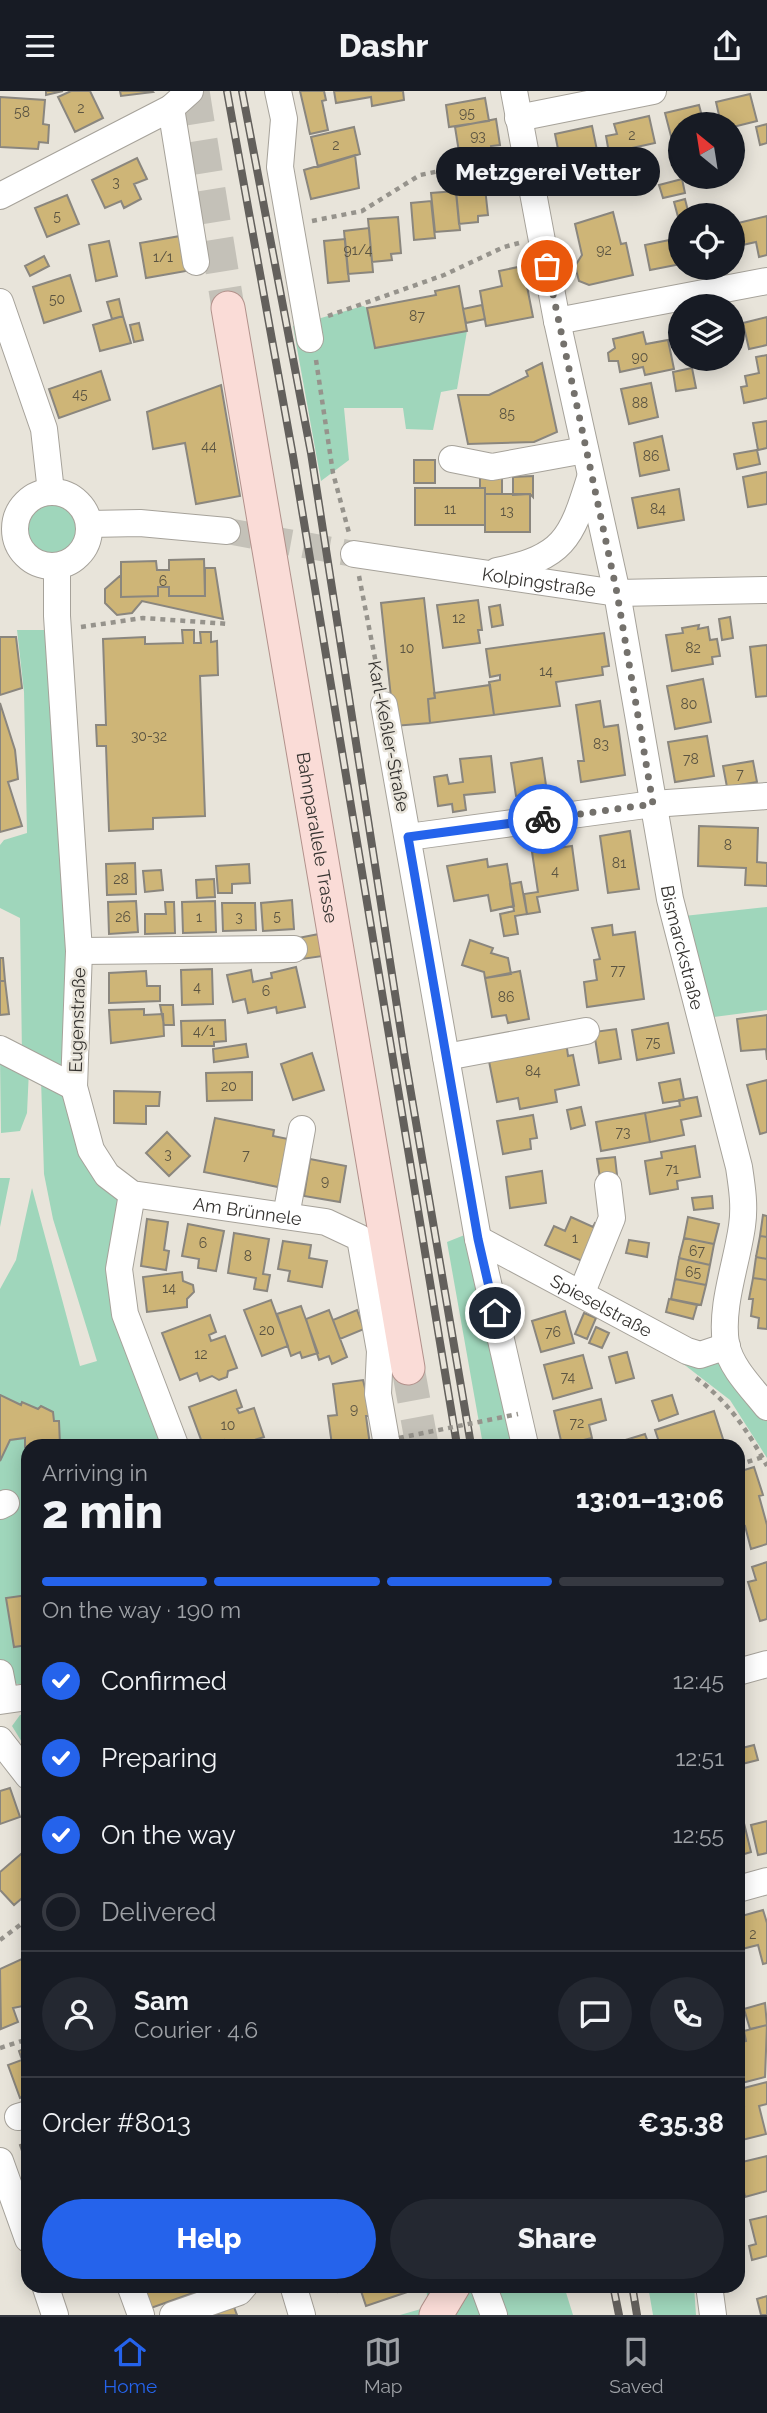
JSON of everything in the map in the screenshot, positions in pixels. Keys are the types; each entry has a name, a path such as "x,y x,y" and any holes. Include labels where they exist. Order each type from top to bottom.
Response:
{"main road":[{"name":"Bahnparallele Trasse","path":"228,308 408,1368"},
{"path":"436,2315 449,2293"}],"street":[{"path":"278,91 284,120 280,167 308,331"},
{"name":"Bismarckstraße","path":"514,91 557,321 617,593 670,899 739,1167 744,1199 743,1224 725,1323 727,1346 739,1373 767,1407"},
{"path":"518,118 653,91"},
{"path":"0,196 180,99 196,263"},
{"path":"557,321 767,281"},
{"path":"0,302 44,429 51,492"},
{"path":"452,459 492,467 585,450"},
{"name":"Bismarckstraße","path":"485,573 524,565 555,551 578,517 590,478"},
{"path":"51,492 64,494 76,501 85,511 89,524 88,539 81,551 71,561 57,566 43,565 31,559 21,549 8,523 28,501 51,492"},
{"path":"89,524 140,523 227,531"},
{"name":"Kolpingstraße","path":"354,554 617,593 767,590"},
{"name":"Eugenstraße","path":"57,566 58,630 79,951 74,1087 91,1150 107,1175 132,1194"},
{"name":"Karl-Keßler-Straße","path":"384,705 478,1239 524,1439"},
{"path":"408,837 653,804 767,796"},
{"path":"79,951 294,949"},
{"path":"446,1057 586,1031"},
{"path":"0,1049 74,1087"},
{"path":"286,1216 302,1129"},
{"path":"582,1292 612,1218 608,1185"},
{"path":"132,1194 119,1269 125,1314 173,1439"},
{"name":"Am Brünnele","path":"132,1194 326,1221 360,1238 380,1351 378,1394 392,1439"},
{"name":"Spieselstraße","path":"478,1239 582,1292 658,1338 687,1351 700,1355 727,1346"},
{"path":"745,1670 767,1664"},
{"path":"0,1673 11,1699"},
{"path":"0,1740 21,1767"},
{"path":"745,1887 767,1881"},
{"path":"0,2161 21,2220"},
{"path":"48,2293 55,2315"},
{"path":"133,2293 141,2315"},
{"path":"173,2315 236,2293"},
{"path":"295,2293 302,2315"},
{"path":"486,2293 494,2315"},
{"path":"710,2293 713,2315"}],"path":[{"path":"290,225 362,211 420,176 525,154"},
{"path":"354,554 332,473 320,371 308,331 504,247 541,238"},
{"name":"Karl-Keßler-Straße","path":"365,604 384,705"},
{"path":"58,630 144,618 230,624"},
{"path":"187,630 188,622"},
{"path":"692,1375 727,1404 767,1465"},
{"path":"406,1439 518,1414"},
{"path":"745,1463 763,1457"},
{"path":"0,1940 21,1924"},
{"path":"1,2046 21,2041"}],"green space":[{"path":"363,306 367,308 375,348 467,331 457,389 441,392 433,430 406,429 403,408 344,408 349,460 321,481 293,326"},
{"path":"46,500 58,500 77,513 82,530 80,542 69,555 58,560 46,560 27,547 22,536 22,524 35,505"},
{"path":"17,630 53,630 68,846 70,1080 22,1055 20,918 0,908 0,845 4,840 27,833 24,692"},
{"path":"767,907 767,1010 706,1018 684,916"},
{"path":"0,1057 29,1070 27,1113 20,1131 1,1133"},
{"path":"41,1079 70,1093 122,1199 110,1267 162,1439 21,1439 21,1684 0,1682 0,1289 16,1260 32,1188 80,1366 97,1361 53,1219 44,1174"},
{"path":"0,1178 10,1178 0,1227"},
{"path":"472,1232 520,1439 482,1439 447,1242"},
{"path":"724,1352 767,1419 767,1458 730,1400 673,1356"},
{"path":"21,1715 21,1741 12,1726"},
{"path":"427,2293 566,2293 573,2315 400,2315 428,2307"},
{"path":"649,2293 694,2293 696,2315 653,2315"}],"building":[{"path":"46,91 63,91 46,95"},
{"path":"71,91 90,91 103,118 75,132 58,97"},
{"path":"120,91 152,91 153,92 121,96"},
{"path":"300,91 324,91 326,100 322,101 328,130 310,134"},
{"path":"334,91 403,91 404,100 372,106 371,97 336,103"},
{"path":"750,94 757,121 746,124 746,112 718,112 716,102"},
{"path":"0,97 45,100 43,124 49,125 48,143 39,142 38,149 0,147"},
{"path":"485,98 489,121 449,127 446,105"},
{"path":"699,105 701,112 669,112"},
{"path":"649,116 655,143 609,153 606,136 617,134 614,124"},
{"path":"496,119 500,145 491,146 493,156 469,160 467,150 459,152 455,127"},
{"path":"767,124 767,143 760,145 756,127"},
{"path":"592,126 598,155 561,164 555,134"},
{"path":"354,127 360,154 318,167 311,137"},
{"path":"355,155 359,188 311,199 304,170"},
{"path":"137,158 147,179 134,184 141,199 124,208 121,201 105,208 92,180"},
{"path":"484,179 488,215 478,216 478,222 459,224 455,182"},
{"path":"668,183 668,189 684,189 685,193 663,198 659,185"},
{"path":"456,191 460,230 435,232 431,193"},
{"path":"67,195 79,224 47,237 35,208"},
{"path":"431,201 435,238 414,240 411,203"},
{"path":"613,212 621,244 626,243 633,275 589,285 579,281 575,266 582,255 575,224"},
{"path":"767,216 767,255 759,257 756,242 745,244 745,221"},
{"path":"398,217 401,253 391,254 392,260 372,262 368,219"},
{"path":"369,228 373,272 348,274 344,231"},
{"path":"180,236 186,271 146,278 140,243"},
{"path":"345,239 349,281 328,283 324,241"},
{"path":"668,240 668,267 650,270 645,245"},
{"path":"109,241 117,276 96,281 89,245"},
{"path":"44,256 49,266 30,276 25,266"},
{"path":"523,266 533,317 486,326 480,291 502,286 499,271"},
{"path":"70,275 81,311 44,323 33,287"},
{"path":"459,286 467,331 375,348 367,308 436,295 435,291"},
{"path":"119,299 123,316 112,319 107,302"},
{"path":"482,305 485,319 466,323 463,309"},
{"path":"123,316 131,343 100,351 93,325"},
{"path":"767,317 767,345 749,349 745,322"},
{"path":"139,323 143,340 134,342 130,325"},
{"path":"643,332 646,344 668,340 668,370 645,375 643,367 620,372 618,361 609,361 608,353 615,348 613,339"},
{"path":"767,355 767,398 744,403 741,387 747,386 745,376 759,373 756,357"},
{"path":"542,363 557,432 534,442 468,444 458,395 489,395 528,376 526,371"},
{"path":"101,371 110,400 59,418 49,389"},
{"path":"693,371 696,388 676,391 673,372"},
{"path":"651,383 658,417 629,424 621,389"},
{"path":"221,385 240,496 196,504 185,443 153,449 147,412"},
{"path":"767,421 767,448 758,450 753,423"},
{"path":"662,436 669,470 640,476 634,443"},
{"path":"757,450 760,464 737,469 734,454"},
{"path":"414,460 435,460 435,483 414,483"},
{"path":"767,472 767,504 748,507 743,477"},
{"path":"533,476 533,497 530,494 513,495 513,477"},
{"path":"480,477 502,477 502,494 485,494 485,488 480,488"},
{"path":"415,488 485,488 485,525 415,525"},
{"path":"679,489 684,520 638,528 632,498"},
{"path":"485,494 530,494 530,532 485,532"},
{"path":"204,559 205,596 169,596 169,587 158,587 158,596 121,597 121,562 156,561 157,570 169,570 169,560"},
{"path":"205,568 215,568 223,619 142,601 132,613 117,615 105,603 105,589 121,575 121,597 158,596 158,587 169,587 169,596 205,596"},
{"path":"424,598 435,698 428,699 430,723 394,726 381,603"},
{"path":"478,600 482,630 478,630 480,643 443,648 437,605"},
{"path":"500,605 503,625 492,627 489,607"},
{"path":"730,617 733,638 722,640 719,619"},
{"path":"699,625 698,629 708,627 710,640 717,639 720,656 712,657 713,664 672,671 666,635 683,633 682,628"},
{"path":"182,630 194,630 194,643 201,643 200,632 211,632 211,642 217,641 218,675 200,676 205,816 153,818 153,829 109,831 106,746 97,746 96,725 106,725 103,639 145,637 145,644 183,643"},
{"path":"604,633 609,666 602,667 603,675 556,682 560,706 494,715 489,682 500,680 500,675 490,677 486,649"},
{"path":"0,637 16,637 22,688 0,695"},
{"path":"767,645 767,696 756,697 750,647"},
{"path":"703,679 711,722 675,729 667,686"},
{"path":"490,685 494,715 430,723 428,699 435,698 434,693"},
{"path":"600,701 604,727 618,725 625,775 581,782 578,761 584,761 576,705"},
{"path":"0,703 15,750 18,779 8,782 22,826 0,832"},
{"path":"707,736 714,776 675,782 668,742"},
{"path":"491,756 495,792 464,795 466,810 453,812 452,804 438,806 434,777 447,775 449,784 463,782 460,759"},
{"path":"542,758 547,792 516,796 511,763"},
{"path":"753,761 757,782 727,787 723,766"},
{"path":"699,826 758,828 757,862 767,863 767,886 745,885 746,868 698,866"},
{"path":"630,831 639,889 608,893 600,836"},
{"path":"572,846 578,890 537,897 540,912 527,914 524,894 538,892 532,852"},
{"path":"487,859 488,867 507,864 514,906 491,911 488,895 454,901 447,866"},
{"path":"135,863 136,894 107,895 106,864"},
{"path":"249,864 250,883 232,884 232,893 218,893 216,866"},
{"path":"161,870 163,890 145,892 143,871"},
{"path":"214,879 215,897 197,898 196,880"},
{"path":"521,882 527,914 515,916 518,934 504,936 500,914 514,911 510,884"},
{"path":"292,900 294,929 263,931 261,903"},
{"path":"136,901 138,932 109,934 108,902"},
{"path":"215,901 216,932 183,933 182,902"},
{"path":"165,902 174,902 175,933 145,934 145,914 166,914"},
{"path":"222,903 255,903 256,930 223,931"},
{"path":"612,925 613,935 635,932 644,999 587,1007 584,982 597,980 594,960 600,959 592,928"},
{"path":"319,934 323,956 302,959 298,938"},
{"path":"470,940 493,948 491,953 508,958 511,974 485,978 484,972 462,965"},
{"path":"0,958 3,958 5,981 0,981"},
{"path":"296,967 305,1007 277,1013 276,1007 248,1013 245,999 233,1002 227,975 251,970 253,982 272,978 271,973"},
{"path":"212,969 213,1004 182,1005 181,970"},
{"path":"146,971 147,986 160,986 160,1001 109,1003 109,973"},
{"path":"520,971 529,1019 508,1023 506,1015 492,1017 485,978"},
{"path":"0,981 5,981 9,1014 0,1015"},
{"path":"160,1005 173,1005 174,1025 164,1025"},
{"path":"144,1009 144,1015 163,1014 164,1036 111,1043 109,1010"},
{"path":"767,1015 767,1060 766,1049 741,1051 737,1019"},
{"path":"225,1020 226,1041 214,1042 214,1046 182,1046 181,1021"},
{"path":"668,1023 674,1053 637,1060 632,1030"},
{"path":"616,1029 621,1059 599,1063 594,1032"},
{"path":"566,1041 568,1056 573,1055 579,1085 555,1090 557,1102 520,1109 518,1098 497,1102 488,1056"},
{"path":"246,1044 248,1057 214,1062 213,1049"},
{"path":"312,1053 324,1090 293,1100 281,1064"},
{"path":"252,1072 252,1100 207,1101 206,1073"},
{"path":"680,1079 684,1100 663,1103 659,1083"},
{"path":"767,1080 767,1132 760,1134 747,1085"},
{"path":"114,1091 160,1092 159,1106 146,1106 146,1124 114,1123"},
{"path":"697,1097 701,1116 681,1120 684,1135 650,1142 645,1113 680,1106 679,1100"},
{"path":"581,1107 585,1125 571,1129 567,1110"},
{"path":"645,1113 650,1142 601,1151 596,1122"},
{"path":"533,1115 537,1138 530,1139 531,1149 503,1154 497,1121"},
{"path":"215,1118 274,1130 273,1136 288,1139 278,1187 204,1172"},
{"path":"167,1132 190,1156 169,1176 146,1153"},
{"path":"695,1146 700,1177 677,1181 678,1189 650,1194 645,1161 662,1158 661,1152"},
{"path":"615,1157 617,1175 600,1178 597,1159"},
{"path":"310,1159 346,1166 340,1202 304,1196"},
{"path":"542,1171 546,1203 510,1208 506,1177"},
{"path":"712,1196 713,1208 694,1210 692,1198"},
{"path":"763,1215 767,1216 767,1237 760,1236"},
{"path":"571,1217 593,1227 595,1223 606,1227 589,1264 545,1245 554,1226 565,1231"},
{"path":"688,1217 719,1224 714,1244 684,1238"},
{"path":"147,1219 168,1222 164,1250 169,1251 166,1270 141,1266"},
{"path":"188,1224 224,1231 216,1271 198,1268 199,1259 182,1256"},
{"path":"234,1233 269,1239 263,1274 270,1275 267,1291 254,1289 256,1278 228,1273"},
{"path":"760,1236 767,1237 767,1259 756,1257"},
{"path":"684,1238 714,1244 710,1265 679,1258"},
{"path":"629,1240 649,1243 647,1257 626,1253"},
{"path":"283,1241 311,1245 309,1258 327,1261 322,1287 288,1281 290,1271 278,1269"},
{"path":"756,1257 767,1259 767,1280 753,1278"},
{"path":"679,1258 710,1265 706,1285 675,1279"},
{"path":"182,1272 183,1281 193,1285 194,1292 187,1299 187,1307 147,1312 143,1277"},
{"path":"753,1278 767,1280 767,1329 758,1328 759,1318 751,1316 753,1299 749,1299"},
{"path":"675,1279 706,1285 701,1305 671,1299"},
{"path":"669,1299 697,1305 693,1319 666,1312"},
{"path":"271,1300 288,1346 262,1356 244,1310"},
{"path":"301,1306 318,1353 302,1358 300,1352 291,1356 277,1314"},
{"path":"329,1310 347,1357 332,1364 329,1356 319,1360 306,1319"},
{"path":"357,1310 364,1329 340,1339 333,1320"},
{"path":"565,1311 574,1343 541,1352 532,1321"},
{"path":"584,1313 596,1318 587,1339 575,1334"},
{"path":"210,1315 216,1332 209,1335 211,1341 225,1336 237,1368 228,1371 227,1377 219,1380 212,1376 200,1381 197,1373 180,1380 162,1333"},
{"path":"596,1327 609,1333 602,1348 589,1343"},
{"path":"627,1352 634,1378 616,1383 609,1357"},
{"path":"583,1355 592,1388 553,1399 544,1365"},
{"path":"363,1380 372,1416 366,1416 369,1439 331,1439 328,1416 337,1415 333,1384"},
{"path":"236,1390 242,1407 237,1409 239,1413 254,1408 264,1437 201,1439 189,1407"},
{"path":"0,1395 21,1405 22,1402 38,1409 41,1406 53,1412 54,1421 59,1421 60,1439 10,1440 0,1461"},
{"path":"672,1395 678,1414 659,1421 652,1401"},
{"path":"601,1399 606,1420 589,1425 592,1438 561,1439 554,1411"},
{"path":"714,1411 723,1439 658,1439 655,1430"},
{"path":"645,1434 647,1439 629,1439"},
{"path":"754,1467 763,1495 759,1496 767,1525 767,1544 751,1549 745,1526 745,1470"},
{"path":"767,1562 767,1619 760,1621 748,1582 756,1580 752,1567"},
{"path":"21,1596 21,1646 14,1647 6,1598"},
{"path":"754,1745 758,1760 745,1763 745,1747"},
{"path":"10,1788 20,1817 0,1824 0,1791"},
{"path":"767,1821 767,1853 758,1855 751,1825"},
{"path":"745,1827 751,1852 745,1854"},
{"path":"21,1854 21,1899 14,1905 0,1890 0,1872"},
{"path":"763,1910 767,1923 767,1963 763,1964 758,1945 745,1948 745,1915"},
{"path":"21,1959 21,2006 13,2008 18,2022 1,2029 0,1969"},
{"path":"765,2003 767,2025 750,2029 745,2009"},
{"path":"767,2025 765,2077 745,2082 746,2041 745,2031"},
{"path":"21,2060 21,2098 20,2098 8,2065"},
{"path":"767,2082 767,2104 759,2106 766,2134 745,2139 745,2088"},
{"path":"767,2156 767,2191 745,2197 745,2161"},
{"path":"767,2216 767,2256 752,2260 749,2246 756,2244 750,2220"},
{"path":"146,2293 193,2293 151,2308"},
{"path":"362,2293 404,2293 366,2306"},
{"path":"767,2296 767,2315 761,2315 757,2299"},
{"path":"234,2307 237,2315 212,2315"}],"tunnel":[{"path":"193,91 228,308"},
{"path":"227,531 354,554"},
{"path":"408,1368 421,1439"}],"railway":[{"path":"227,91 293,456 456,1439"},
{"path":"242,91 311,453 405,1058 470,1439"},
{"path":"615,2293 619,2315"},
{"path":"633,2293 637,2315"}],"way so far":[{"path":"543,819 653,804 617,593 590,478 547,266"}],"place":[{"name":"Metzgerei Vetter","path":"547,266"}],"route":[{"path":"495,1313 478,1239 408,837 543,819"}]}
